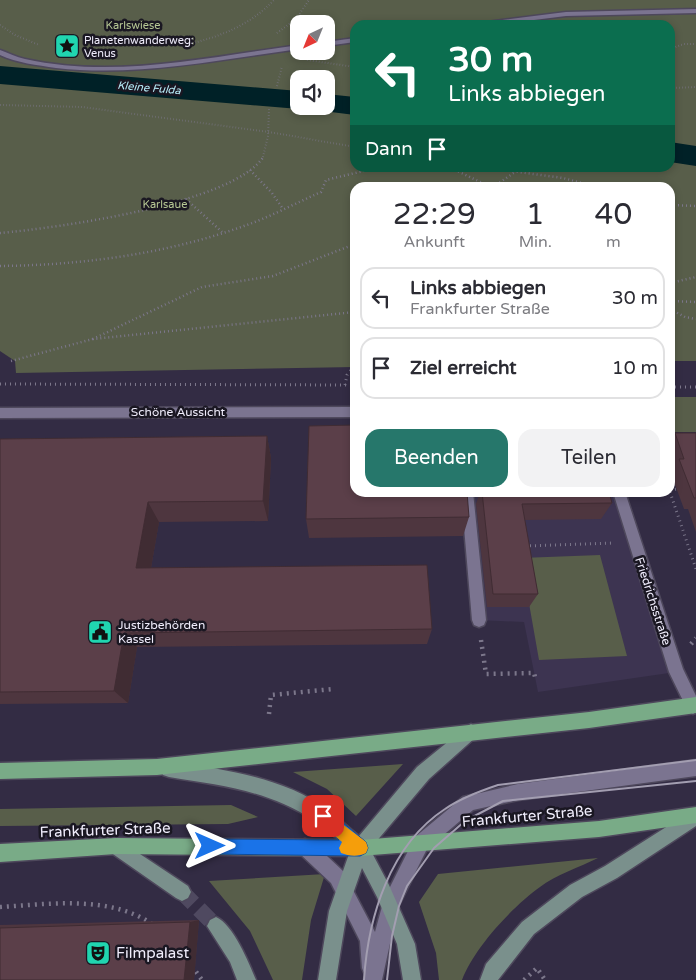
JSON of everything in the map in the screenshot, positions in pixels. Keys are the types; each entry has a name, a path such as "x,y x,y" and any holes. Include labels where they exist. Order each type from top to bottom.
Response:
{"main road":[{"path":"0,771 157,767 589,720 694,706"},
{"path":"327,980 338,911 360,848 423,773 471,732"},
{"path":"157,767 252,782 290,797 323,816 360,848 390,905 406,944 412,980"},
{"path":"489,980 493,971 528,928 576,891 611,872 696,816"},
{"name":"Frankfurter Straße","path":"0,852 116,846 360,848 599,829 696,816"},
{"path":"116,846 182,892"},
{"path":"216,926 236,956 247,980"}],"street":[{"path":"518,20 566,14 696,11"},
{"path":"335,43 350,41"},
{"path":"0,52 34,63 65,68 95,69 158,66 290,48"},
{"name":"Schöne Aussicht","path":"0,413 350,412"},
{"path":"467,497 478,620"},
{"name":"Friedrichsstraße","path":"620,497 676,672 694,706"},
{"path":"372,980 390,905 421,843 469,803 518,792 696,768"},
{"path":"305,847 337,877 369,940 372,980"}],"path":[{"path":"183,46 238,28 260,14 274,0"},
{"path":"274,36 296,19 309,0"},
{"path":"0,25 15,36 42,46"},
{"path":"675,47 684,44 696,44"},
{"path":"279,50 285,58 350,66"},
{"path":"277,86 285,58"},
{"path":"675,88 696,87"},
{"path":"0,105 82,107 269,132 350,146"},
{"path":"0,233 29,231 133,212 186,199 236,180 263,160 269,132 269,109"},
{"path":"250,170 278,198 283,208"},
{"path":"0,266 96,260 162,249 245,225 321,192 326,180 359,172"},
{"path":"460,172 482,182"},
{"path":"500,182 515,172"},
{"path":"523,172 578,182"},
{"path":"186,199 222,232"},
{"path":"675,204 696,206"},
{"path":"94,339 202,287 274,276 350,246"},
{"path":"675,282 696,276"},
{"path":"675,301 696,302"},
{"path":"11,361 94,339 350,312"},
{"path":"675,312 696,319"},
{"path":"345,385 347,374 350,371"},
{"path":"0,384 350,385"},
{"path":"675,387 696,387"},
{"path":"672,497 696,569"},
{"path":"519,546 634,542"},
{"path":"478,620 486,674 534,672 535,677"},
{"path":"269,714 271,695 333,689"},
{"path":"0,907 102,905 146,918 158,931"},
{"path":"143,926 146,918"},
{"path":"189,963 202,980"},
{"path":"524,980 537,968 545,980"}],"shaded area":[{"path":"466,497 620,497 676,672 538,692 524,622 479,620"}],"green space":[{"name":"Karlsaue","path":"0,0 696,0 696,361 675,361 675,182 350,182 350,367 16,373 15,361 0,351"},
{"path":"675,397 696,397 696,432 675,432"},
{"path":"600,555 627,656 539,660 521,558"},
{"path":"403,764 356,816 327,789 293,772"},
{"path":"231,805 258,817 228,824 0,826 0,809"},
{"path":"598,858 560,875 529,895 495,929 475,955 462,980 439,980 436,953 419,902 438,874"},
{"path":"325,874 311,920 302,980 273,980 250,931 209,881"}],"building":[{"path":"350,425 350,497 467,497 469,517 306,519 309,426"},
{"path":"675,433 696,433 696,498 694,498 679,459 684,459"},
{"path":"267,436 263,501 148,502 136,568 427,565 432,629 124,633 114,691 0,692 0,439"},
{"path":"483,497 610,497 612,503 522,504 538,594 493,594"},
{"name":"Filmpalast","path":"190,922 184,980 0,980 0,928"}],"waterway":[{"name":"Kleine Fulda","path":"0,75 290,99"},
{"name":"Kleine Fulda","path":"335,104 350,105"},
{"name":"Kleine Fulda","path":"675,153 696,156"}],"tunnel":[{"path":"182,892 216,926"}],"tram line":[{"path":"364,980 371,932 385,884 396,862 410,842 426,824 451,805 498,785 696,760"},
{"path":"387,980 392,936 399,906 407,886 434,848 465,821 503,801 696,781"}],"slow traffic":[{"path":"341,831 360,848 346,848"}],"place":[{"name":"Planetenwanderweg: Venus","path":"67,46"},
{"name":"Justizbehörden Kassel","path":"100,632"},
{"name":"Filmpalast","path":"98,953"}],"route":[{"path":"210,846 360,848 323,816"}],"park label":[{"name":"Karlswiese","path":"133,25"}]}
